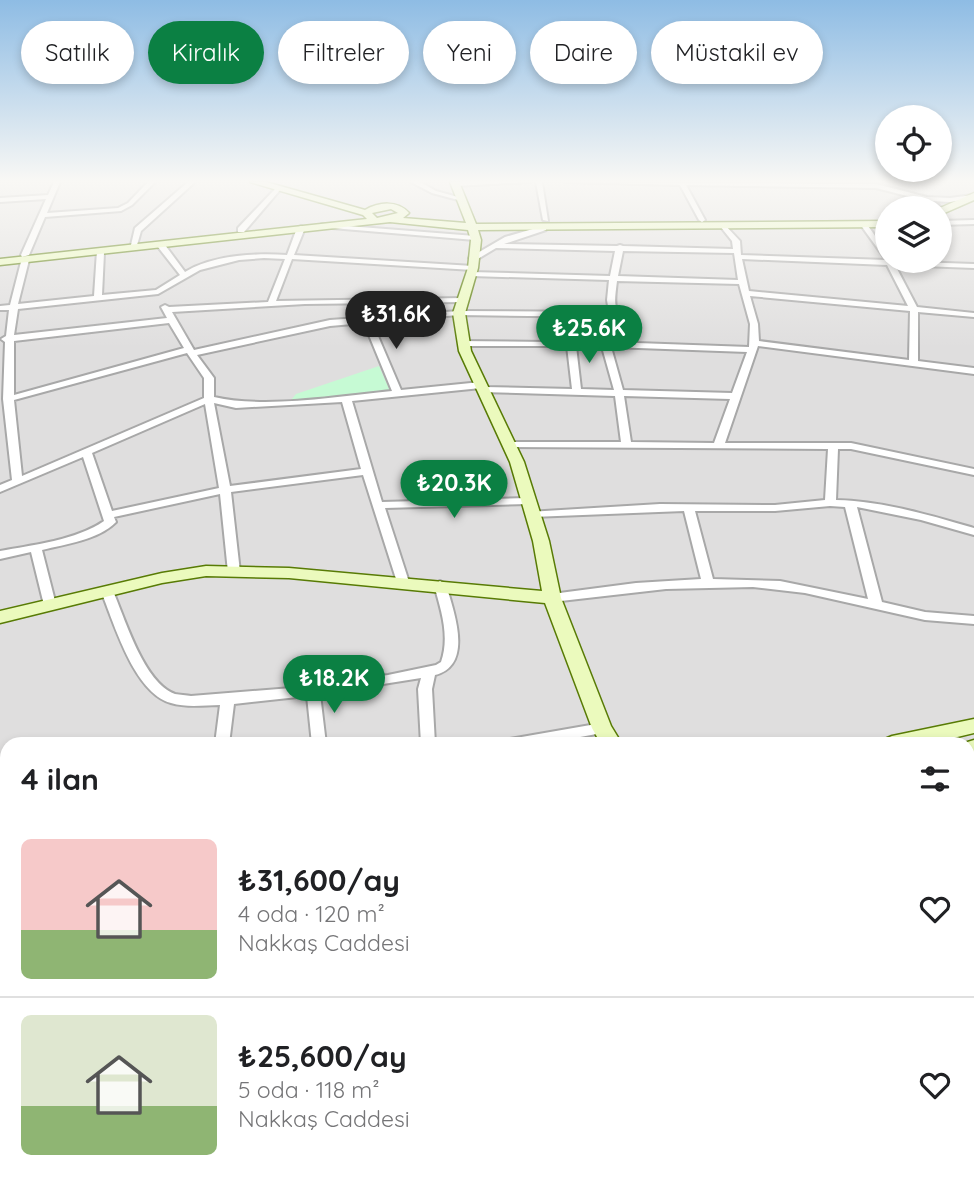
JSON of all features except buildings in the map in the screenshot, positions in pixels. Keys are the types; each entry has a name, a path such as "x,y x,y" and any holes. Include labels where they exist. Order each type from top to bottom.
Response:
{"main road":[{"path":"25,257 181,237"},
{"path":"0,259 100,253 233,237"},
{"path":"473,237 472,267 461,307 463,342 510,445 530,507 552,598 608,737"},
{"path":"0,617 173,576 206,571 289,573 440,585 552,598"},
{"path":"924,737 974,726"}],"street":[{"path":"18,481 5,394 5,308 33,237"},
{"path":"135,243 136,237"},
{"path":"271,304 297,237"},
{"path":"472,267 493,246 514,237"},
{"path":"719,444 754,347 754,324 742,282 736,242 732,237"},
{"path":"493,246 620,247 875,260"},
{"path":"162,247 184,276"},
{"path":"615,315 612,308 613,279 620,247"},
{"path":"98,298 100,253"},
{"path":"5,308 158,292 217,261 264,256 472,267 613,279 742,282"},
{"path":"952,265 974,266"},
{"path":"895,273 914,310 913,363"},
{"path":"158,292 169,315 209,378 209,399 225,490 234,572"},
{"path":"745,293 974,315"},
{"path":"5,339 169,315 271,304 461,307 615,315 628,324 633,345"},
{"path":"5,394 298,328 461,307"},
{"path":"367,320 398,393"},
{"path":"463,342 754,347 974,371"},
{"path":"571,344 577,391"},
{"path":"606,344 619,391 626,444"},
{"path":"0,489 209,399 236,405 482,388 737,396"},
{"path":"346,398 403,582"},
{"path":"510,445 833,445 879,450 974,472"},
{"path":"830,503 833,445"},
{"path":"0,555 99,529 110,522 88,452"},
{"path":"107,515 225,490 367,471"},
{"path":"378,505 775,508 850,503 886,507 974,532"},
{"path":"850,503 876,606"},
{"path":"689,508 709,585"},
{"path":"35,547 50,605"},
{"path":"107,591 139,666 156,687 172,699 200,702 429,673 447,664 452,646 440,585"},
{"path":"552,598 617,588 780,585 929,617 974,620"},
{"path":"428,737 425,689 429,673"},
{"path":"313,689 318,737"},
{"path":"223,737 228,698"},
{"path":"550,737 602,728"}],"shaded area":[{"path":"0,237 875,237 875,273 952,273 952,237 974,237 974,737 0,737"}],"green space":[{"path":"379,366 390,391 291,400 296,394"}]}
